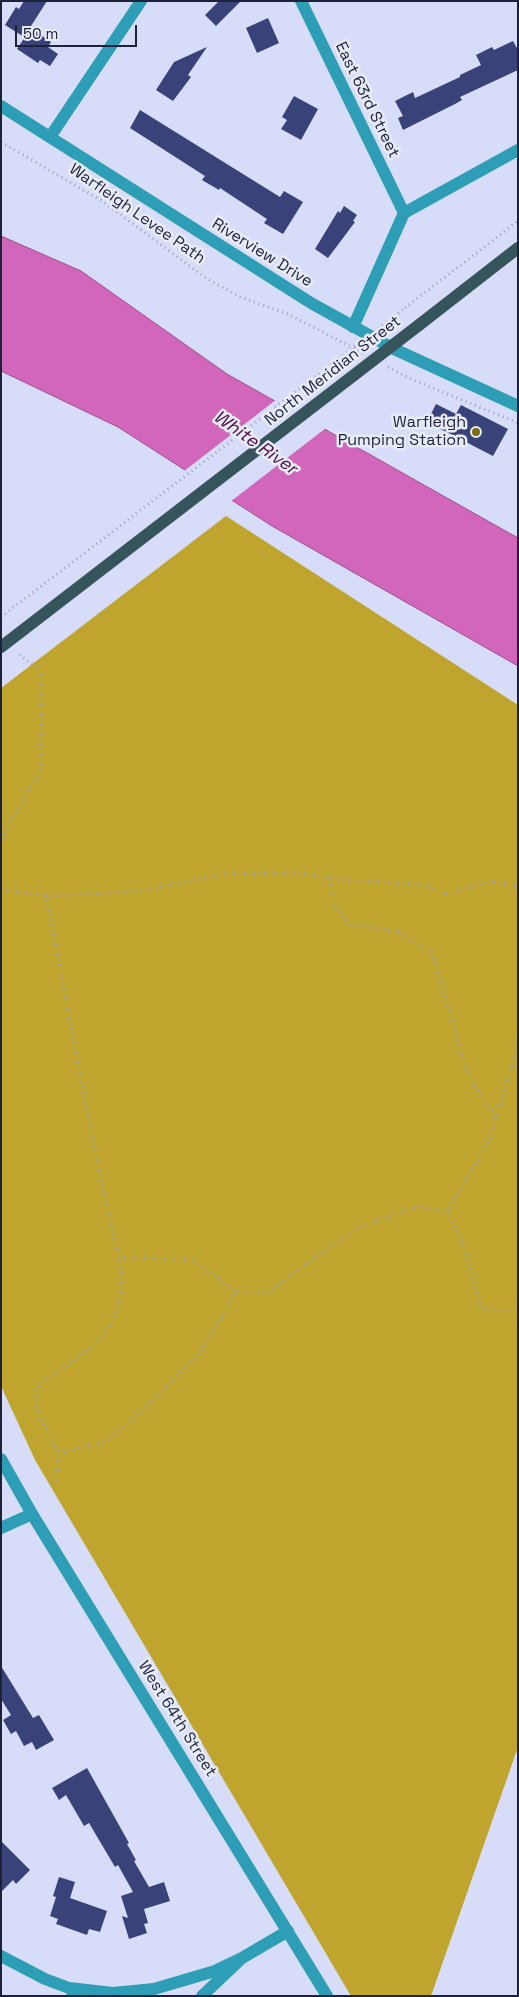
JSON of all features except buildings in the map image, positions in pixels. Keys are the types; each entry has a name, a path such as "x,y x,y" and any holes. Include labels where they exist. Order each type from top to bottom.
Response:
{"main road":[{"name":"North Meridian Street","path":"1,647 518,248"}],"street":[{"path":"50,137 141,1"},
{"name":"East 63rd Street","path":"302,1 404,213"},
{"name":"Riverview Drive","path":"1,106 290,291 394,349 518,406"},
{"path":"404,213 518,150"},
{"name":"North Meridian Street","path":"353,327 404,213"},
{"name":"West 64th Street","path":"1,1459 32,1514 327,1996"},
{"path":"1,1528 32,1514"},
{"path":"1,1956 72,1992 113,1993 154,1989 215,1971 242,1958 288,1931"},
{"path":"202,1996 242,1958"}],"path":[{"name":"Warfleigh Levee Path","path":"1,142 102,201 206,278"},
{"path":"1,617 518,221"},
{"path":"1,839 42,767 41,671 14,650"},
{"path":"1,890 46,895 139,890 226,874 299,873 330,878 426,886 445,894 492,881 518,886"},
{"path":"330,878 333,901 349,924 401,932 434,955 465,1066 483,1101 497,1116"},
{"path":"46,895 101,1182 122,1270 121,1296 112,1323 93,1347 40,1383 36,1396 38,1415 59,1453 56,1486"},
{"path":"447,1212 488,1143 515,1056 518,1033"},
{"path":"119,1258 190,1259 236,1292 267,1293 357,1228 418,1206 447,1212"},
{"path":"447,1212 462,1241 482,1310 518,1311"},
{"path":"59,1453 107,1441 146,1407 200,1353 236,1292"}],"shaded area":[{"path":"226,516 518,705 518,1747 431,1996 351,1996 35,1460 1,1386 1,688"}],"water":[{"name":"White River","path":"1,236 81,271 227,374 518,538 518,666 272,526 118,427 1,371"}],"pier":[{"path":"277,399 326,428 230,502 183,472"}],"place":[{"name":"Warfleigh Pumping Station","path":"476,432"}]}
